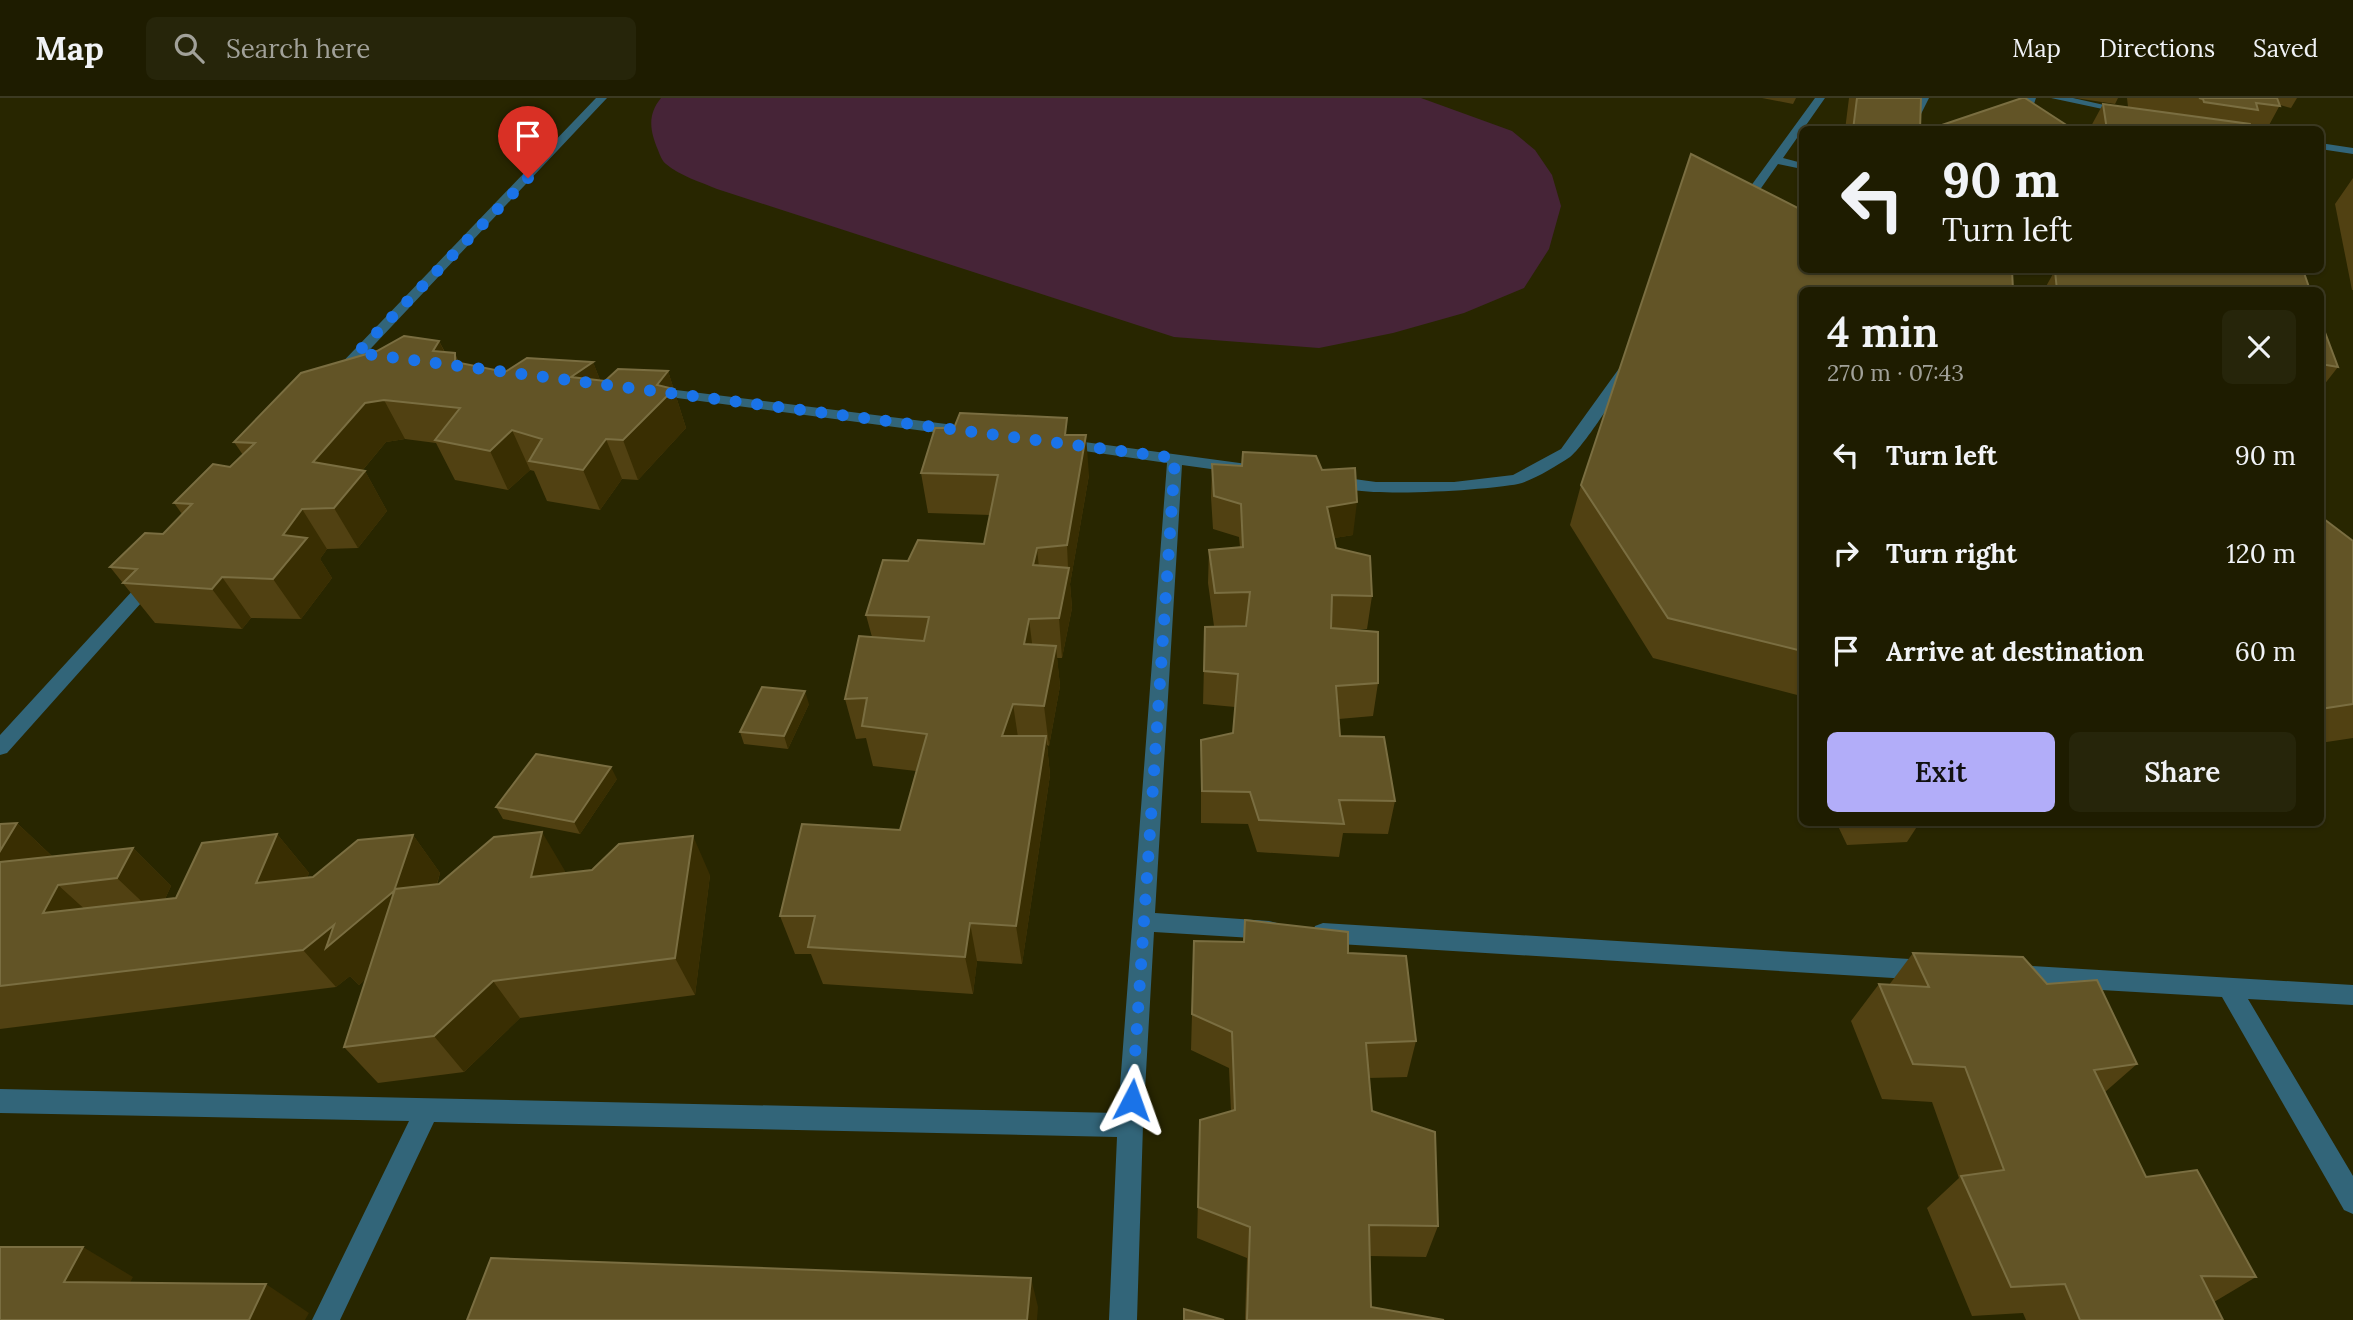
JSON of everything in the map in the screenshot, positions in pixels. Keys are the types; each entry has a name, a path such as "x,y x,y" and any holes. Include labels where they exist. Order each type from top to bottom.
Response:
{"street":[{"path":"330,384 364,354 602,98"},
{"path":"1800,126 1820,98"},
{"path":"1910,126 1924,98"},
{"path":"2020,126 2031,98"},
{"path":"2056,98 2137,113"},
{"path":"1733,220 1752,202 1776,160 1799,128"},
{"path":"2324,147 2353,151"},
{"path":"1776,160 1799,165"},
{"path":"1323,480 1376,487 1454,487 1517,479 1567,452 1636,355"},
{"path":"635,389 981,433"},
{"path":"1051,442 1269,472"},
{"path":"1123,1320 1130,1125 1175,458"},
{"path":"0,748 165,566"},
{"path":"1144,922 1951,971"},
{"path":"1993,974 2353,995"},
{"path":"2229,988 2353,1201"},
{"path":"0,1101 1130,1125"},
{"path":"326,1320 426,1112"}],"shaded area":[{"path":"661,98 1421,98 1512,131 1535,150 1552,175 1561,206 1549,249 1524,288 1464,313 1393,333 1319,348 1174,337 717,189 684,175 663,161 653,136 652,117"}],"building":[{"path":"1857,98 1921,98 1920,126 1854,126"},
{"path":"2025,98 2068,126 1939,126"},
{"path":"2199,98 2277,98 2280,106 2256,103 2258,110 2204,102"},
{"path":"2103,104 2251,126 2106,126"},
{"path":"1691,154 1799,208 1799,273 2012,273 2013,287 1799,287 1799,650 1668,618 1581,485"},
{"path":"2055,273 2304,273 2309,287 2057,287"},
{"path":"2324,330 2338,367 2324,365"},
{"path":"404,336 439,341 433,351 455,353 455,362 505,372 527,358 593,362 571,377 605,381 618,369 668,371 657,385 674,389 623,440 606,439 583,470 529,461 542,439 512,430 490,451 435,440 460,408 384,400 365,403 313,462 365,471 334,508 302,509 283,535 307,538 273,579 222,577 212,589 123,583 137,569 110,567 145,533 163,534 192,504 174,503 213,464 230,467 255,443 234,442 301,373 377,351"},
{"path":"960,413 1067,418 1065,435 1086,435 1067,545 1037,548 1033,565 1069,568 1059,618 1029,619 1024,644 1056,646 1044,706 1013,704 1002,736 1046,736 1016,926 970,923 965,957 808,947 815,916 780,916 802,824 900,830 927,734 862,726 867,698 845,699 859,636 924,641 929,617 866,615 883,560 908,561 918,540 984,544 998,475 921,473 935,428 954,428"},
{"path":"1243,452 1316,456 1322,470 1355,468 1357,502 1327,507 1336,548 1370,556 1372,596 1332,595 1331,628 1378,632 1378,683 1336,686 1340,736 1384,737 1395,801 1339,800 1344,824 1259,820 1250,792 1202,791 1201,740 1233,733 1238,674 1204,671 1205,627 1246,626 1250,592 1215,593 1209,550 1243,547 1241,504 1214,496 1212,464 1242,466"},
{"path":"2324,519 2353,541 2353,704 2324,708"},
{"path":"762,687 805,691 784,736 740,732"},
{"path":"536,754 611,767 574,822 496,807"},
{"path":"17,823 0,851 0,824"},
{"path":"542,832 531,877 592,870 619,844 693,836 675,958 493,981 434,1036 344,1047 395,889 439,884 494,837"},
{"path":"277,834 256,883 313,877 358,840 413,835 394,891 326,948 334,925 303,950 0,986 0,862 133,848 117,878 58,885 43,913 176,898 202,843"},
{"path":"1245,920 1348,932 1348,953 1406,956 1416,1041 1366,1043 1372,1111 1435,1132 1438,1226 1369,1225 1371,1307 1444,1320 1247,1320 1250,1227 1198,1207 1200,1120 1235,1110 1232,1032 1192,1014 1194,941 1244,942"},
{"path":"1913,953 2023,957 2047,984 2097,980 2137,1064 2094,1070 2146,1177 2197,1170 2256,1277 2201,1276 2223,1320 2080,1320 2065,1284 2011,1287 1961,1176 2004,1170 1965,1067 1913,1064 1879,984 1929,987"},
{"path":"0,1247 83,1247 64,1282 266,1284 249,1320 0,1320"},
{"path":"491,1258 1031,1278 1027,1320 467,1320"},
{"path":"1184,1309 1224,1320 1184,1320"}],"route":[{"path":"528,178 357,353 1175,458 1132,1100"}]}
